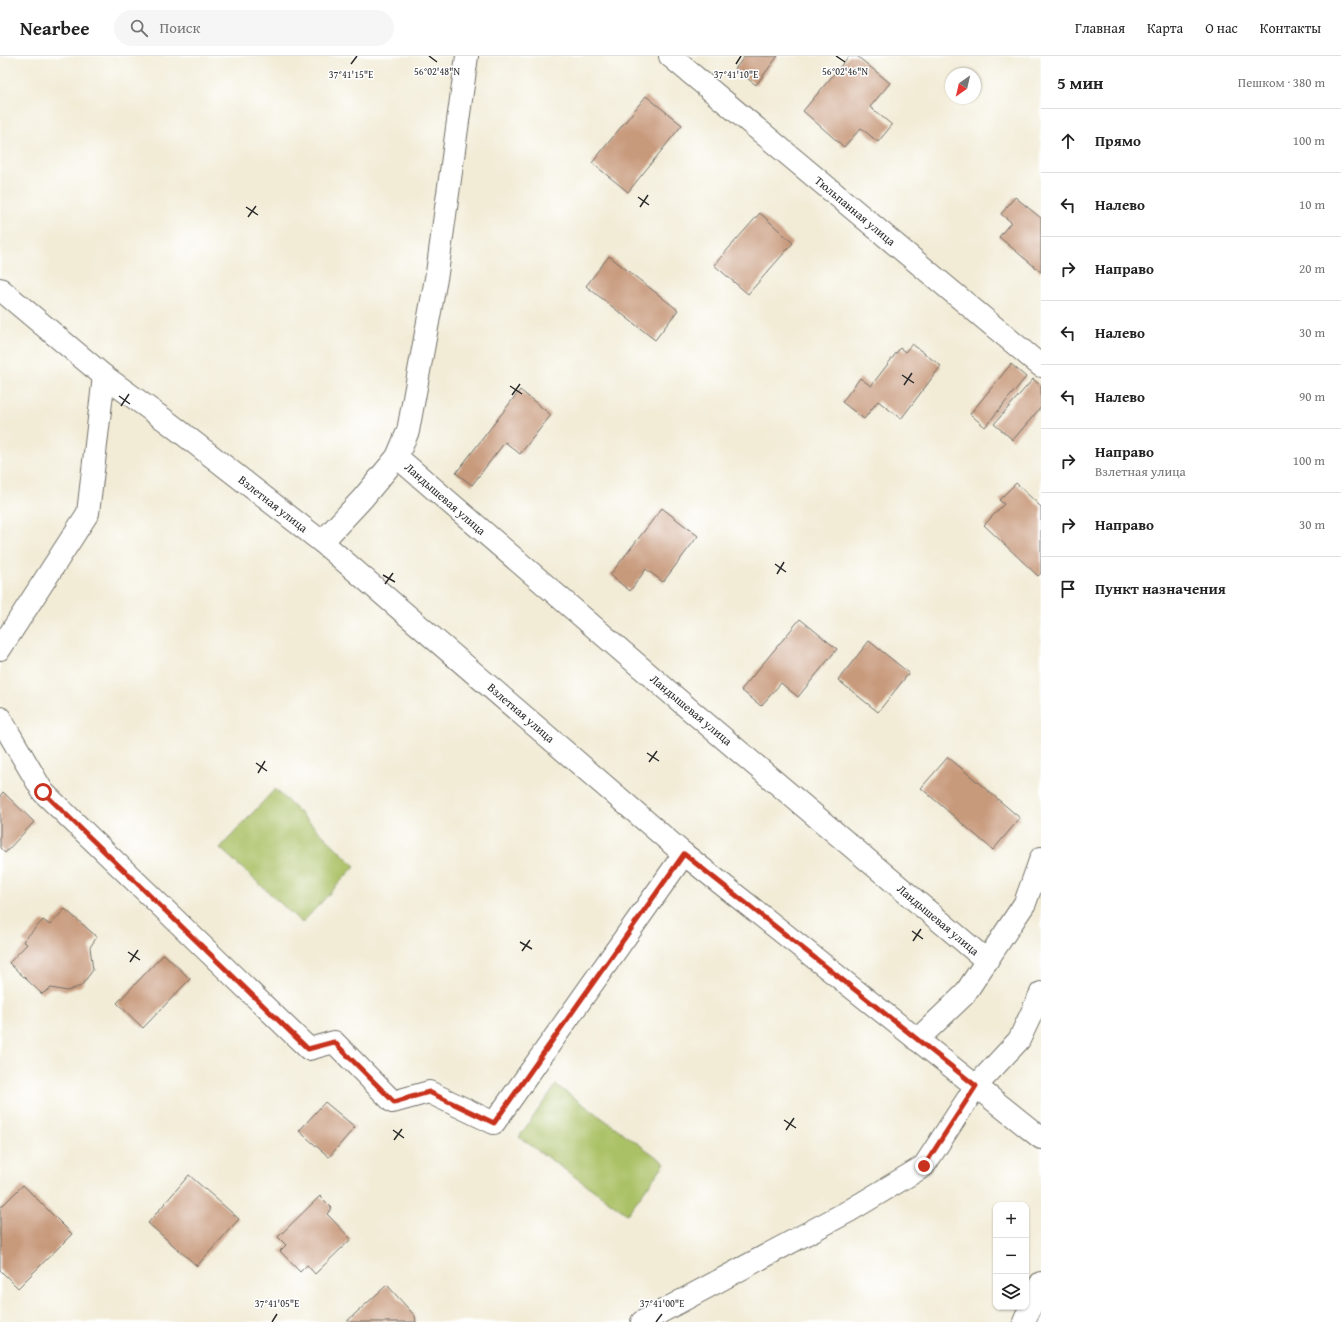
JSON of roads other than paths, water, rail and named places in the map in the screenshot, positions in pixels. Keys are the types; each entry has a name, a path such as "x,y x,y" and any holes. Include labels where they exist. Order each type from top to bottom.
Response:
{"street":[{"path":"322,542 363,498 397,457 408,431 437,273 467,56"},
{"name":"Тюльпанная улица","path":"670,56 1041,366"},
{"name":"Взлетная улица","path":"0,289 104,376 168,423 322,542 684,854 1041,1138"},
{"path":"0,649 88,513 104,376"},
{"name":"Ландышевая улица","path":"397,457 689,709 987,961"},
{"path":"0,718 43,792 308,1049 334,1042 394,1102 429,1092 494,1123 684,854"},
{"path":"917,1040 964,995 1025,903 1041,858"},
{"path":"642,1322 849,1211 924,1166 976,1086 1019,1040 1041,993"},
{"path":"1024,1322 1041,1283"}]}
